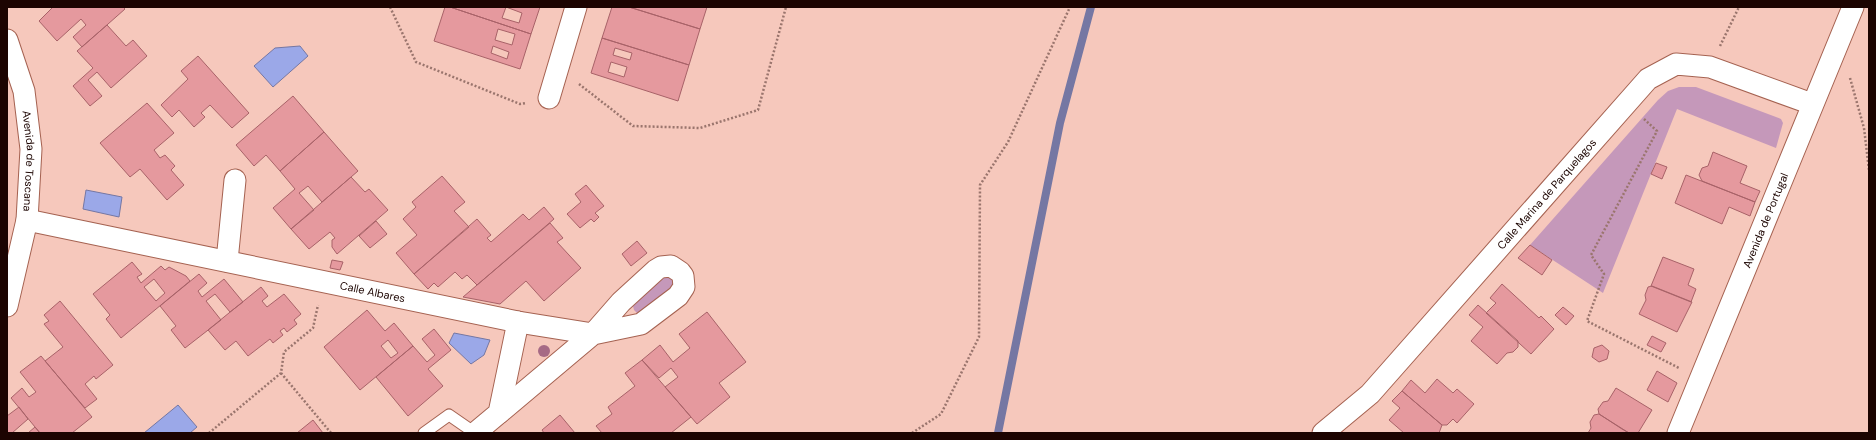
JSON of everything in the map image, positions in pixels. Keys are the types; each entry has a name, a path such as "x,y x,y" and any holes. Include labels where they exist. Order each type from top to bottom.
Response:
{"street":[{"path":"549,98 576,7"},
{"name":"Avenida de Portugal","path":"1678,433 1853,7"},
{"name":"Avenida de Toscana","path":"7,40 24,91 31,149 27,220 7,306"},
{"name":"Calle Marina de Parquelagos","path":"1323,433 1370,394 1648,79 1676,64 1710,67 1812,104"},
{"path":"227,261 235,180"},
{"name":"Calle Albares","path":"27,220 518,322 593,334 475,433"},
{"path":"498,413 518,322"}],"lane":[{"path":"424,433 449,415 475,433"}],"path":[{"path":"390,7 416,62 520,104 549,98 576,82 632,126 700,128 758,110 786,7"},
{"path":"912,433 941,414 979,336 980,185 1008,142 1070,7"},
{"path":"1710,67 1739,7"},
{"path":"1850,76 1864,128 1869,170"},
{"path":"1627,103 1656,131 1591,254 1604,274 1587,322 1701,379"},
{"path":"209,433 281,373 284,352 313,328 323,281"},
{"path":"281,373 331,433"}],"shaded area":[{"path":"1679,87 1696,87 1781,119 1783,123 1776,148 1677,109 1603,293 1530,245 1658,100 1668,91"},
{"path":"661,277 673,277 675,287 638,314 634,310 633,306"}],"water":[{"path":"300,46 308,56 273,87 254,66 275,48"},
{"path":"86,190 122,197 119,217 83,209"},
{"path":"454,333 490,340 484,355 471,364 449,343"},
{"path":"178,405 197,427 190,433 144,433"}],"building":[{"path":"53,7 123,7 125,9 82,47 73,37 86,25 81,19 57,41 39,21"},
{"path":"445,7 450,7 531,34 520,69 434,41","holes":["498,29 515,34 512,45 495,40","493,46 509,52 507,59 491,53"]},
{"path":"450,7 506,7 540,7 531,34","holes":["506,7 522,13 519,23 502,18"]},
{"path":"612,7 629,7 700,29 689,65 602,38"},
{"path":"629,7 707,7 700,29"},
{"path":"107,25 126,46 133,40 147,56 111,88 97,72 88,80 102,96 90,106 73,86 93,68 77,51"},
{"path":"602,38 689,65 678,101 591,73","holes":["615,48 632,53 630,60 613,55","611,62 627,67 624,77 608,72"]},
{"path":"198,56 249,113 232,128 210,105 201,113 205,117 194,127 179,110 172,117 161,105 188,79 181,71"},
{"path":"293,96 324,132 280,171 266,155 254,166 236,145"},
{"path":"147,103 174,133 154,150 160,158 165,155 175,166 171,170 184,185 167,200 140,169 130,177 100,143"},
{"path":"324,132 358,171 322,202 308,186 299,193 314,210 291,229 273,208 295,189 280,171"},
{"path":"1713,152 1747,166 1740,183 1760,191 1755,202 1702,181 1699,175 1702,168 1708,166"},
{"path":"1656,163 1667,167 1662,179 1651,174"},
{"path":"1686,175 1755,202 1750,216 1729,207 1722,224 1675,203"},
{"path":"442,176 465,202 454,211 469,227 414,274 396,253 417,235 403,219 416,207 412,202"},
{"path":"351,177 365,192 369,189 388,210 337,254 332,247 332,240 335,238 330,232 309,249 291,229"},
{"path":"586,185 604,206 595,213 599,217 594,222 591,219 580,228 567,214 581,202 575,194"},
{"path":"544,207 554,219 477,285 467,275 462,279 455,272 438,287 434,283 428,289 414,274 477,219 491,235 487,238 491,242 523,214 529,220"},
{"path":"376,221 387,234 370,248 359,236"},
{"path":"550,223 563,238 557,242 581,268 544,301 526,281 500,304 463,297"},
{"path":"637,241 647,253 631,266 622,254"},
{"path":"1530,245 1552,260 1542,275 1518,258"},
{"path":"1663,257 1694,269 1688,285 1696,289 1691,302 1651,286"},
{"path":"332,260 343,262 340,270 330,268"},
{"path":"132,262 142,274 137,277 141,283 161,266 165,270 169,267 186,276 190,281 121,338 106,319 110,315 93,294","holes":["154,279 165,293 156,301 144,287"]},
{"path":"199,274 207,283 198,291 202,297 224,279 243,302 230,312 215,294 206,301 221,320 185,348 171,330 176,326 160,306"},
{"path":"1502,284 1539,318 1541,316 1554,329 1531,354 1486,313 1496,303 1490,298"},
{"path":"1652,286 1692,302 1677,332 1639,314 1646,300 1645,295 1648,287"},
{"path":"261,287 268,296 262,301 267,307 284,294 301,314 294,320 297,324 287,332 284,328 280,331 283,335 273,343 270,339 248,356 236,341 225,350 208,330"},
{"path":"60,301 113,365 96,379 94,376 85,384 97,399 85,408 45,361 63,347 44,324 49,321 44,315"},
{"path":"1478,305 1518,341 1518,347 1513,352 1507,353 1497,364 1471,341 1483,327 1469,315"},
{"path":"1563,307 1574,316 1566,325 1555,315"},
{"path":"367,310 385,331 394,323 413,346 360,390 324,347","holes":["388,340 398,353 391,358 381,346"]},
{"path":"707,312 746,362 719,383 730,397 697,424 665,387 678,377 671,368 659,378 642,360 660,345 673,362 690,348 679,334"},
{"path":"434,329 451,350 428,369 443,386 408,416 376,377 413,346 427,362 435,355 422,339"},
{"path":"1652,336 1666,343 1661,352 1647,345"},
{"path":"1602,345 1609,351 1607,359 1599,362 1592,357 1594,348"},
{"path":"41,356 92,417 72,433 40,433 11,398 22,388 29,397 36,392 20,372"},
{"path":"642,360 691,417 671,433 602,433 596,426 612,414 608,407 635,386 625,373"},
{"path":"1657,371 1677,383 1668,402 1647,390"},
{"path":"1437,379 1453,393 1457,389 1474,404 1457,423 1453,419 1447,425 1442,425 1402,391 1411,380 1425,393"},
{"path":"1616,388 1652,410 1638,433 1629,433 1599,414 1598,409 1603,402 1608,401"},
{"path":"1402,391 1442,425 1439,433 1404,433 1389,420 1400,408 1392,401"},
{"path":"19,407 28,419 12,433 7,433 7,416"},
{"path":"1599,414 1629,433 1588,433 1591,428 1590,422 1594,415"},
{"path":"560,415 575,433 544,433 542,430"},
{"path":"313,420 323,433 297,433"},
{"path":"35,427 40,433 28,433"}],"waterway":[{"path":"998,433 1060,123 1091,7"}]}
